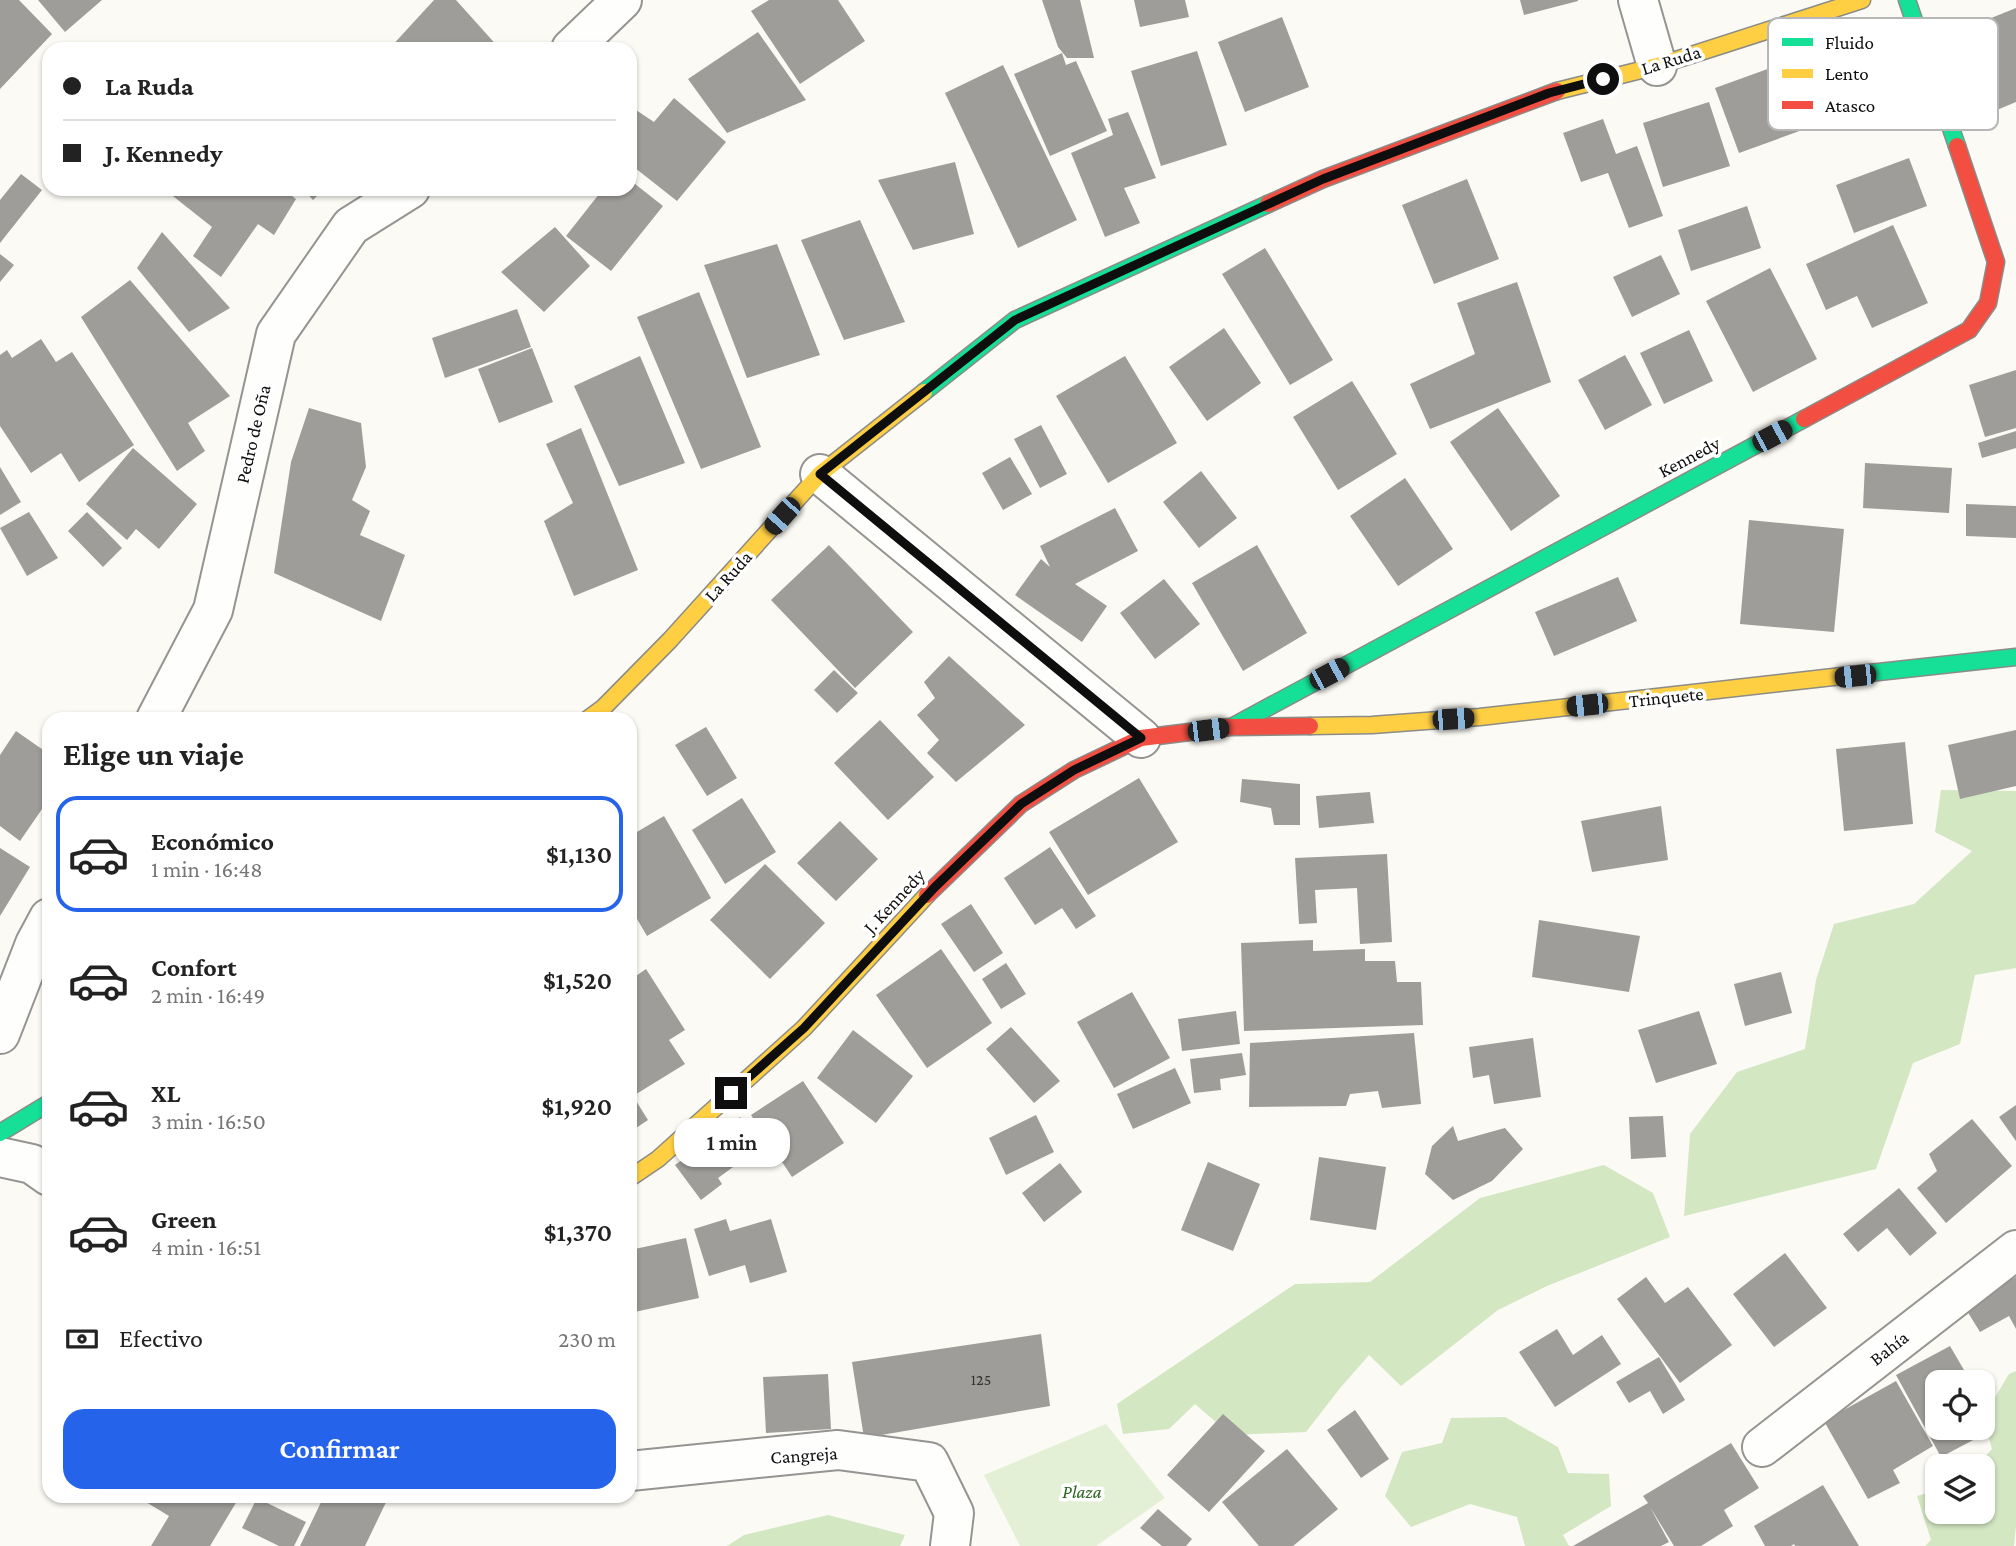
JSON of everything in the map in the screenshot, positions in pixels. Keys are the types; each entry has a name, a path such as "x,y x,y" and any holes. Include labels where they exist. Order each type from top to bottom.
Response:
{"street":[{"path":"578,42 622,0"},
{"path":"1638,0 1657,66"},
{"name":"La Ruda","path":"1806,18 1862,0"},
{"name":"Kennedy","path":"1907,0 1913,18"},
{"name":"La Ruda","path":"598,712 670,640 820,474 1015,320 1323,179 1549,93 1657,66 1768,30"},
{"name":"Kennedy","path":"1230,727 1969,330 1988,303 1996,262 1951,130"},
{"name":"Pedro de Oña","path":"160,712 213,610 276,334 351,226 399,196"},
{"path":"820,474 1141,738"},
{"name":"Trinquete","path":"1230,727 1372,725 1480,718 2016,657"},
{"name":"J. Kennedy","path":"637,1173 658,1159 804,1028 935,887 1021,804 1074,770 1141,738 1230,727"},
{"path":"0,1034 42,931"},
{"path":"0,1125 42,1088"},
{"path":"0,1133 42,1107"},
{"path":"0,1157 32,1164 42,1171"},
{"name":"Bahía","path":"1762,1447 2016,1250"},
{"name":"Cangreja","path":"637,1470 838,1450 929,1462 954,1513 950,1546"}],"green space":[{"path":"1941,790 2016,791 2016,968 1975,975 1960,1044 1913,1063 1876,1169 1684,1216 1690,1134 1737,1072 1805,1049 1816,980 1834,924 1914,904 1972,851 1935,832"},
{"path":"1604,1165 1653,1193 1670,1237 1547,1286 1498,1310 1401,1386 1369,1355 1306,1432 1231,1435 1195,1404 1169,1429 1123,1434 1117,1404 1295,1284 1370,1282 1480,1198"},
{"path":"2016,1371 2014,1546 1925,1546 1931,1540 1926,1524 1995,1524 1995,1454 1987,1454 1992,1449 1989,1440 1995,1440 1995,1397 2009,1374"},
{"path":"1505,1417 1558,1447 1568,1473 1609,1474 1611,1506 1563,1535 1569,1546 1525,1546 1517,1517 1470,1504 1411,1527 1385,1496 1402,1452 1442,1443 1451,1418"},
{"name":"Plaza","path":"1106,1424 1165,1498 1096,1546 1020,1546 984,1475"},
{"path":"1925,1494 1925,1521 1917,1496"},
{"path":"828,1515 905,1535 900,1546 727,1546 744,1535"}],"building":[{"path":"0,0 19,0 52,34 0,89"},
{"path":"38,0 102,0 65,32"},
{"path":"434,0 456,0 494,42 395,42"},
{"path":"769,0 838,0 865,41 800,84 751,11"},
{"path":"1042,0 1080,0 1094,58 1067,58 1058,47"},
{"path":"1134,0 1185,0 1189,17 1140,27"},
{"path":"1520,0 1578,0 1578,1 1524,15"},
{"path":"2016,8 2016,102 1998,110 1998,18 1991,18"},
{"path":"1282,17 1309,87 1245,112 1218,42"},
{"path":"758,32 806,100 727,133 688,79"},
{"path":"1197,51 1227,145 1161,166 1131,71"},
{"path":"1062,53 1066,65 1076,61 1107,131 1050,156 1014,74"},
{"path":"1003,65 1077,220 1018,248 945,93"},
{"path":"1768,69 1768,130 1802,130 1739,153 1715,88"},
{"path":"674,98 726,142 677,201 637,170 637,111 654,122"},
{"path":"1709,102 1730,166 1663,187 1643,123"},
{"path":"1128,112 1156,178 1124,188 1140,223 1105,237 1071,153 1113,135 1108,119"},
{"path":"1603,119 1616,154 1637,146 1663,216 1629,228 1608,173 1581,182 1563,133"},
{"path":"1909,158 1927,206 1854,233 1836,185"},
{"path":"955,162 974,234 913,250 878,180"},
{"path":"21,174 42,190 0,243 0,200"},
{"path":"1467,179 1499,259 1434,284 1402,205"},
{"path":"637,186 663,206 611,271 566,236 597,196 637,196"},
{"path":"173,196 292,196 296,199 274,235 258,224 221,277 193,256 212,227"},
{"path":"1747,206 1761,248 1691,271 1678,230"},
{"path":"860,220 905,322 844,340 801,240"},
{"path":"1893,225 1928,303 1872,328 1857,296 1826,310 1806,264"},
{"path":"555,227 590,266 544,312 501,272"},
{"path":"162,232 230,308 189,332 137,268"},
{"path":"777,244 820,355 747,378 704,265"},
{"path":"1265,248 1333,360 1290,385 1222,274"},
{"path":"0,254 14,265 0,282"},
{"path":"1661,255 1680,294 1632,317 1613,277"},
{"path":"1770,268 1817,359 1753,392 1706,301"},
{"path":"130,280 230,396 188,423 205,451 177,471 81,317"},
{"path":"1517,282 1551,382 1430,429 1410,384 1475,354 1457,303"},
{"path":"699,292 761,447 701,469 637,317"},
{"path":"517,309 531,347 445,378 432,338"},
{"path":"1224,328 1261,383 1207,421 1169,367"},
{"path":"1689,330 1713,381 1664,404 1640,353"},
{"path":"41,339 56,362 72,352 134,445 79,482 61,453 31,473 0,426 0,355 7,350 12,358"},
{"path":"532,348 553,402 499,423 478,369"},
{"path":"1625,355 1652,405 1605,430 1578,380"},
{"path":"640,356 685,463 619,486 574,386"},
{"path":"1125,356 1177,443 1108,483 1056,396"},
{"path":"2016,370 2016,428 1985,437 1969,385"},
{"path":"1352,381 1397,454 1338,490 1293,417"},
{"path":"309,408 361,423 366,467 352,500 370,511 360,535 405,555 381,621 274,573 291,462"},
{"path":"1498,408 1560,496 1511,531 1450,442"},
{"path":"1041,425 1067,474 1040,488 1014,439"},
{"path":"581,428 638,570 574,596 544,521 573,503 546,444"},
{"path":"2016,431 2016,448 1982,458 1978,443"},
{"path":"133,448 197,504 159,549 136,529 127,540 86,504"},
{"path":"1010,457 1032,494 1003,510 982,473"},
{"path":"1865,463 1952,468 1949,513 1863,508"},
{"path":"0,467 21,502 0,515"},
{"path":"1201,471 1237,518 1199,548 1163,502"},
{"path":"1405,478 1453,549 1398,586 1350,516"},
{"path":"1966,504 2016,506 2016,538 1966,536"},
{"path":"1115,508 1138,551 1075,584 1107,606 1082,642 1015,595 1041,559 1050,567 1040,546"},
{"path":"29,512 58,558 27,576 0,528"},
{"path":"87,512 122,548 103,567 68,531"},
{"path":"1749,520 1844,529 1834,632 1740,624"},
{"path":"829,545 913,632 855,688 771,600"},
{"path":"1257,545 1307,633 1243,671 1192,583"},
{"path":"1618,577 1637,621 1554,656 1535,612"},
{"path":"1164,579 1200,624 1155,659 1120,613"},
{"path":"949,656 1025,725 956,782 927,753 939,740 917,715 935,698 924,682"},
{"path":"834,670 858,693 837,713 814,690"},
{"path":"880,720 934,777 888,820 834,763"},
{"path":"706,727 737,778 707,796 675,745"},
{"path":"2016,730 2016,786 1960,799 1948,745"},
{"path":"16,731 42,749 42,809 20,841 0,826 0,755"},
{"path":"1905,742 1913,824 1844,831 1836,749"},
{"path":"1139,778 1178,842 1088,895 1049,832"},
{"path":"1242,779 1300,784 1300,825 1274,825 1271,808 1240,802"},
{"path":"1370,792 1374,823 1319,828 1316,796"},
{"path":"742,798 776,852 725,884 692,830"},
{"path":"1661,806 1668,860 1592,872 1581,821"},
{"path":"664,816 711,898 647,936 637,919 637,832"},
{"path":"840,821 878,859 836,901 797,863"},
{"path":"1050,847 1096,916 1076,929 1062,908 1035,925 1004,878"},
{"path":"0,848 30,867 0,916"},
{"path":"1387,854 1392,942 1360,944 1357,888 1315,890 1317,923 1299,924 1295,858"},
{"path":"765,864 825,923 770,979 710,920"},
{"path":"971,904 1003,953 974,972 941,924"},
{"path":"1539,920 1640,936 1629,992 1532,977"},
{"path":"1313,940 1313,951 1365,949 1365,961 1395,961 1397,982 1421,982 1423,1025 1244,1031 1241,943"},
{"path":"941,949 992,1023 927,1068 876,995"},
{"path":"1006,963 1026,994 1001,1009 982,979"},
{"path":"646,969 685,1030 669,1040 685,1064 637,1094 637,975"},
{"path":"1781,972 1792,1013 1745,1026 1734,984"},
{"path":"1132,992 1170,1058 1114,1088 1077,1022"},
{"path":"1236,1011 1240,1044 1182,1051 1178,1019"},
{"path":"1699,1011 1717,1064 1656,1083 1638,1030"},
{"path":"1011,1027 1060,1081 1034,1103 986,1049"},
{"path":"853,1030 913,1076 876,1123 817,1078"},
{"path":"1414,1033 1421,1104 1382,1108 1378,1091 1350,1094 1346,1106 1249,1107 1250,1043"},
{"path":"1533,1038 1541,1097 1494,1104 1489,1075 1473,1078 1469,1047"},
{"path":"1242,1053 1246,1075 1220,1079 1221,1090 1194,1093 1190,1059"},
{"path":"1175,1068 1191,1103 1133,1129 1117,1094"},
{"path":"803,1081 844,1143 792,1177 751,1115"},
{"path":"637,1102 648,1120 637,1127"},
{"path":"2016,1105 2016,1141 1999,1117"},
{"path":"1036,1115 1054,1152 1006,1175 989,1138"},
{"path":"1663,1116 1666,1157 1631,1159 1629,1117"},
{"path":"740,1117 762,1146 718,1178 722,1184 701,1200 675,1165"},
{"path":"1972,1119 2012,1166 1946,1223 1917,1188 1937,1171 1929,1154"},
{"path":"1453,1126 1458,1141 1505,1128 1523,1149 1492,1181 1453,1200 1425,1174 1432,1146"},
{"path":"1319,1157 1386,1167 1376,1230 1310,1220"},
{"path":"1208,1162 1260,1184 1233,1251 1181,1230"},
{"path":"1060,1163 1082,1192 1044,1222 1022,1193"},
{"path":"1899,1188 1937,1233 1910,1256 1887,1228 1858,1252 1843,1234"},
{"path":"726,1219 730,1231 771,1219 787,1272 750,1283 745,1265 709,1276 694,1229"},
{"path":"686,1238 699,1298 637,1311 637,1248"},
{"path":"1785,1253 1827,1308 1774,1347 1733,1294"},
{"path":"1646,1277 1665,1303 1688,1287 1732,1345 1680,1383 1617,1299"},
{"path":"2016,1277 2016,1329 2009,1316 1980,1332 1964,1306"},
{"path":"1557,1329 1573,1355 1602,1335 1621,1364 1555,1407 1519,1352"},
{"path":"1041,1334 1050,1406 864,1438 852,1362"},
{"path":"1950,1346 1964,1370 1925,1370 1925,1428 1896,1375"},
{"path":"1659,1357 1685,1400 1663,1414 1650,1391 1629,1403 1616,1382"},
{"path":"828,1374 831,1429 766,1433 763,1377"},
{"path":"1896,1381 1925,1432 1925,1440 1930,1440 1933,1446 1893,1470 1900,1483 1868,1499 1824,1421"},
{"path":"1355,1410 1389,1459 1361,1478 1327,1430"},
{"path":"1223,1414 1265,1451 1209,1512 1167,1475"},
{"path":"1932,1440 1973,1440 1947,1454 1939,1454"},
{"path":"1731,1443 1759,1488 1724,1510 1733,1526 1701,1546 1674,1546 1650,1507 1669,1542 1661,1546 1573,1546 1648,1503 1643,1496"},
{"path":"1287,1449 1338,1509 1293,1546 1259,1546 1222,1502"},
{"path":"1823,1485 1859,1546 1765,1546 1754,1526"},
{"path":"148,1503 236,1503 210,1546 151,1546 169,1516"},
{"path":"254,1503 267,1503 306,1522 294,1546 279,1546 242,1528"},
{"path":"321,1503 386,1503 365,1546 300,1546"},
{"path":"1158,1509 1192,1539 1186,1546 1162,1546 1140,1528"}],"traffic: fast":[{"path":"1907,0 1913,18"},
{"path":"1952,130 1957,146"},
{"path":"924,392 1015,320 1268,204"},
{"path":"1235,725 1804,419"},
{"path":"1851,675 2016,657"},
{"path":"0,1133 42,1107"}],"traffic: slow":[{"path":"1806,18 1862,0"},
{"path":"1557,91 1657,66 1768,30"},
{"path":"598,712 670,640 820,474 924,392"},
{"path":"1310,726 1372,725 1480,717 1851,675"},
{"path":"637,1173 658,1159 804,1028 927,895"}],"traffic: jam":[{"path":"1268,204 1323,179 1557,91"},
{"path":"1804,419 1969,330 1988,303 1996,262 1957,146"},
{"path":"927,895 1021,804 1074,770 1141,738 1230,727 1310,726"}],"route":[{"path":"731,1093 804,1028 935,887 1021,804 1074,770 1141,738 820,474 1015,320 1323,179 1549,93 1603,79"}]}
